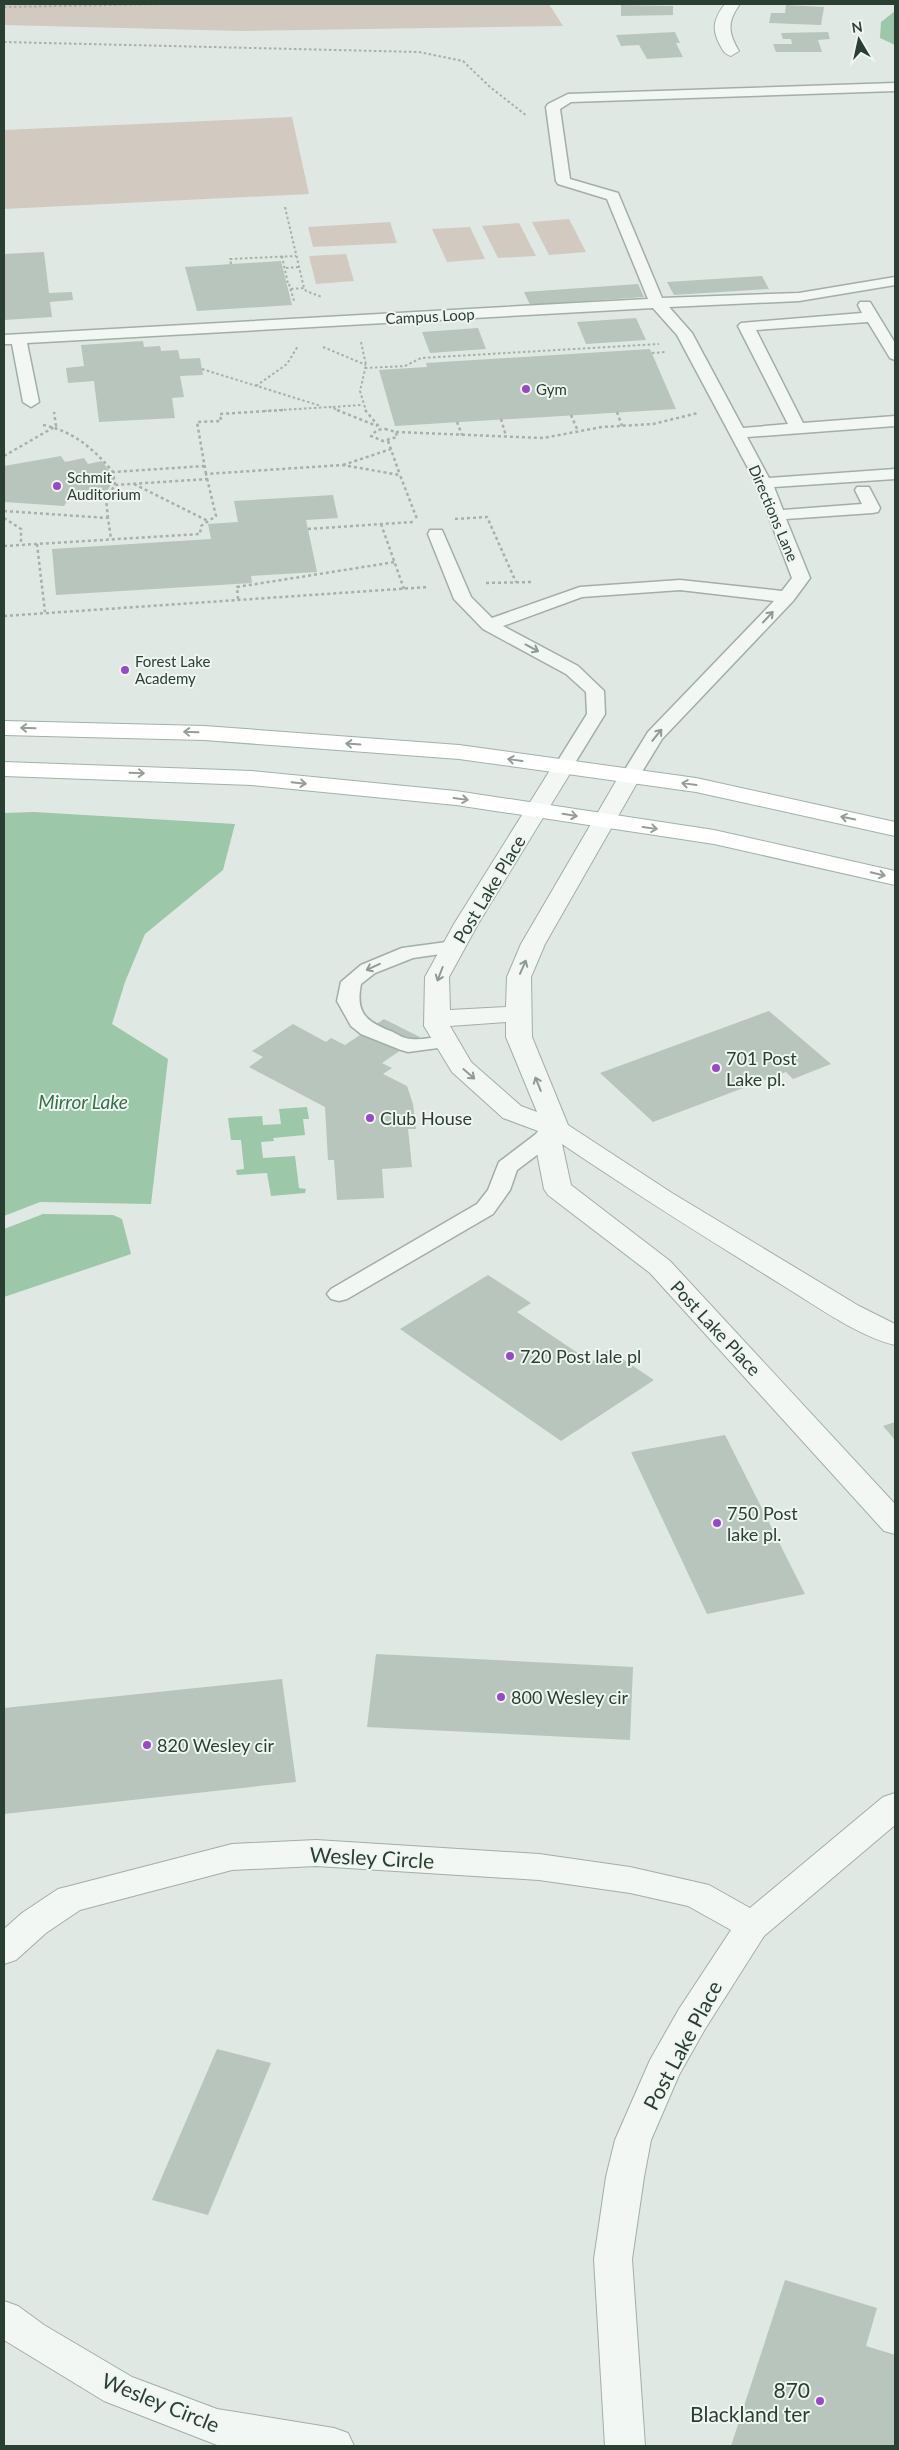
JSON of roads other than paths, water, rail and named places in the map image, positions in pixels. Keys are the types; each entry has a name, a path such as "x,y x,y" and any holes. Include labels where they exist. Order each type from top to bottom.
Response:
{"main road":[{"path":"4,728 204,733 459,752 696,785 895,829"},
{"path":"4,768 252,778 456,798 714,837 895,878"}],"street":[{"path":"731,51 722,35 720,24 732,4"},
{"name":"Post Lake Place","path":"563,767 437,977 437,1026 446,1042 461,1066 512,1112 552,1133 849,1313 895,1336"},
{"name":"Post Lake Place","path":"630,776 602,820 533,944 518,977 519,1037 552,1133 558,1189 660,1267 895,1523"},
{"path":"437,1018 519,1014"},
{"name":"Post Lake Place","path":"625,2446 613,2259 625,2177 633,2140 663,2071 692,2019 752,1926 895,1806"},
{"name":"Wesley Circle","path":"4,1950 34,1923 70,1899 232,1857 316,1853 539,1867 630,1880 698,1895 752,1926"},
{"name":"Wesley Circle","path":"4,2318 30,2337 118,2389 217,2427 334,2446"}],"lane":[{"name":"Directions Lane","path":"630,776 655,736 787,597 800,578 764,483 684,333 657,303 613,196 563,181 553,108 568,98 895,87"},
{"name":"Campus Loop","path":"11,340 657,303 799,297 895,282"},
{"path":"856,289 895,355"},
{"path":"798,428 746,326 873,317"},
{"path":"11,340 31,402"},
{"path":"737,433 895,422"},
{"path":"764,483 895,474"},
{"path":"863,490 882,525"},
{"path":"777,515 872,508"},
{"path":"436,534 463,599 490,625 572,670 595,691 596,714 563,767"},
{"path":"490,625 580,592 680,585 787,597"},
{"path":"446,1042 408,1046 368,1030 358,1022 347,1001 351,982 368,969 409,952 454,947"},
{"path":"339,1294 485,1209 496,1197 504,1180 507,1167 552,1133"}],"water":[{"path":"895,11 895,45 880,38 881,22"},
{"name":"Mirror Lake","path":"34,812 235,824 223,870 145,934 125,982 112,1024 168,1059 151,1204 40,1202 4,1216 4,813"},
{"path":"307,1107 309,1119 303,1119 305,1135 273,1138 274,1141 261,1142 263,1158 295,1156 299,1188 306,1189 305,1193 271,1196 267,1173 237,1175 236,1170 244,1169 241,1140 231,1140 228,1118 262,1116 263,1125 281,1124 279,1109"},
{"path":"43,1214 113,1215 122,1219 131,1254 4,1297 4,1229"}],"place":[{"name":"Gym","path":"526,389"},
{"name":"Schmit Auditorium","path":"57,486"},
{"name":"Forest Lake Academy","path":"125,670"},
{"name":"701 Post Lake pl.","path":"716,1068"},
{"name":"Club House","path":"370,1118"},
{"name":"720 Post lale pl","path":"510,1356"},
{"name":"750 Post lake pl.","path":"717,1523"},
{"name":"800 Wesley cir","path":"501,1697"},
{"name":"820 Wesley cir","path":"147,1745"},
{"name":"870 Blackland ter","path":"820,2401"}]}
